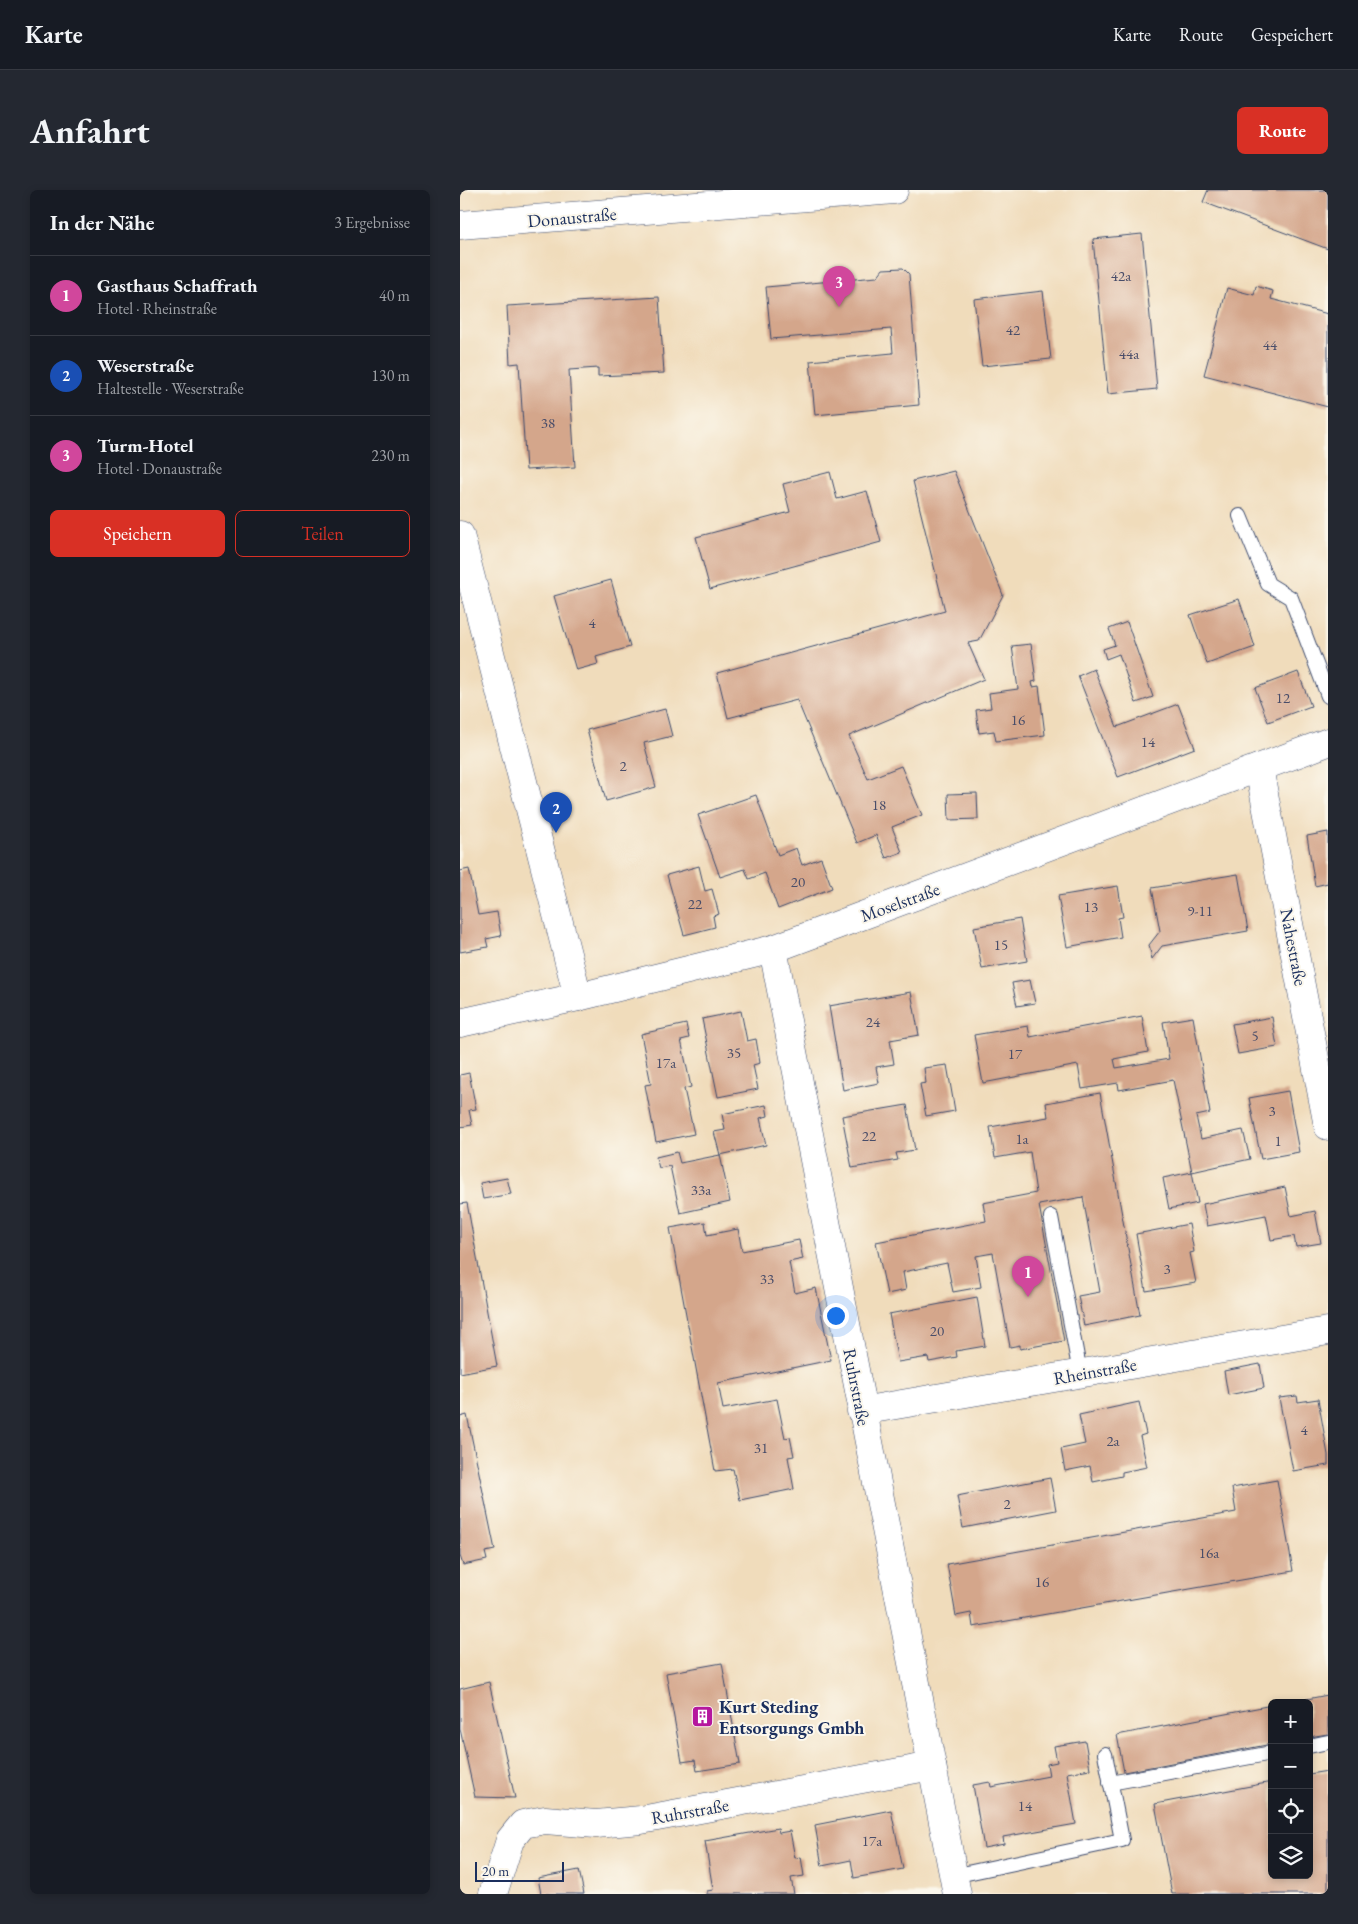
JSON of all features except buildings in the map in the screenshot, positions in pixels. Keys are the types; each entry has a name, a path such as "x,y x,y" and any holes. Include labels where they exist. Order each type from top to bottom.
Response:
{"street":[{"name":"Donaustraße","path":"460,225 894,190"},
{"path":"460,535 578,997"},
{"name":"Moselstraße","path":"460,1023 578,997 773,949 1328,742"},
{"name":"Nahestraße","path":"1259,768 1328,1126"},
{"name":"Ruhrstraße","path":"773,949 955,1885"},
{"name":"Rheinstraße","path":"862,1411 1328,1330"},
{"name":"Ruhrstraße","path":"493,1894 510,1840 523,1824 545,1820 596,1824 641,1820 932,1766"}],"lane":[{"path":"1240,516 1268,584 1291,598 1328,696"},
{"path":"1051,1218 1080,1373"},
{"path":"1313,1745 1328,1742"},
{"path":"955,1885 1122,1840 1105,1754"},
{"path":"1110,1783 1268,1754"}],"place":[{"name":"Turm-Hotel","path":"839,307"},
{"name":"Weserstraße","path":"556,833"},
{"name":"Gasthaus Schaffrath","path":"1028,1297"},
{"name":"Kurt Steding Entsorgungs Gmbh","path":"703,1716"}]}
